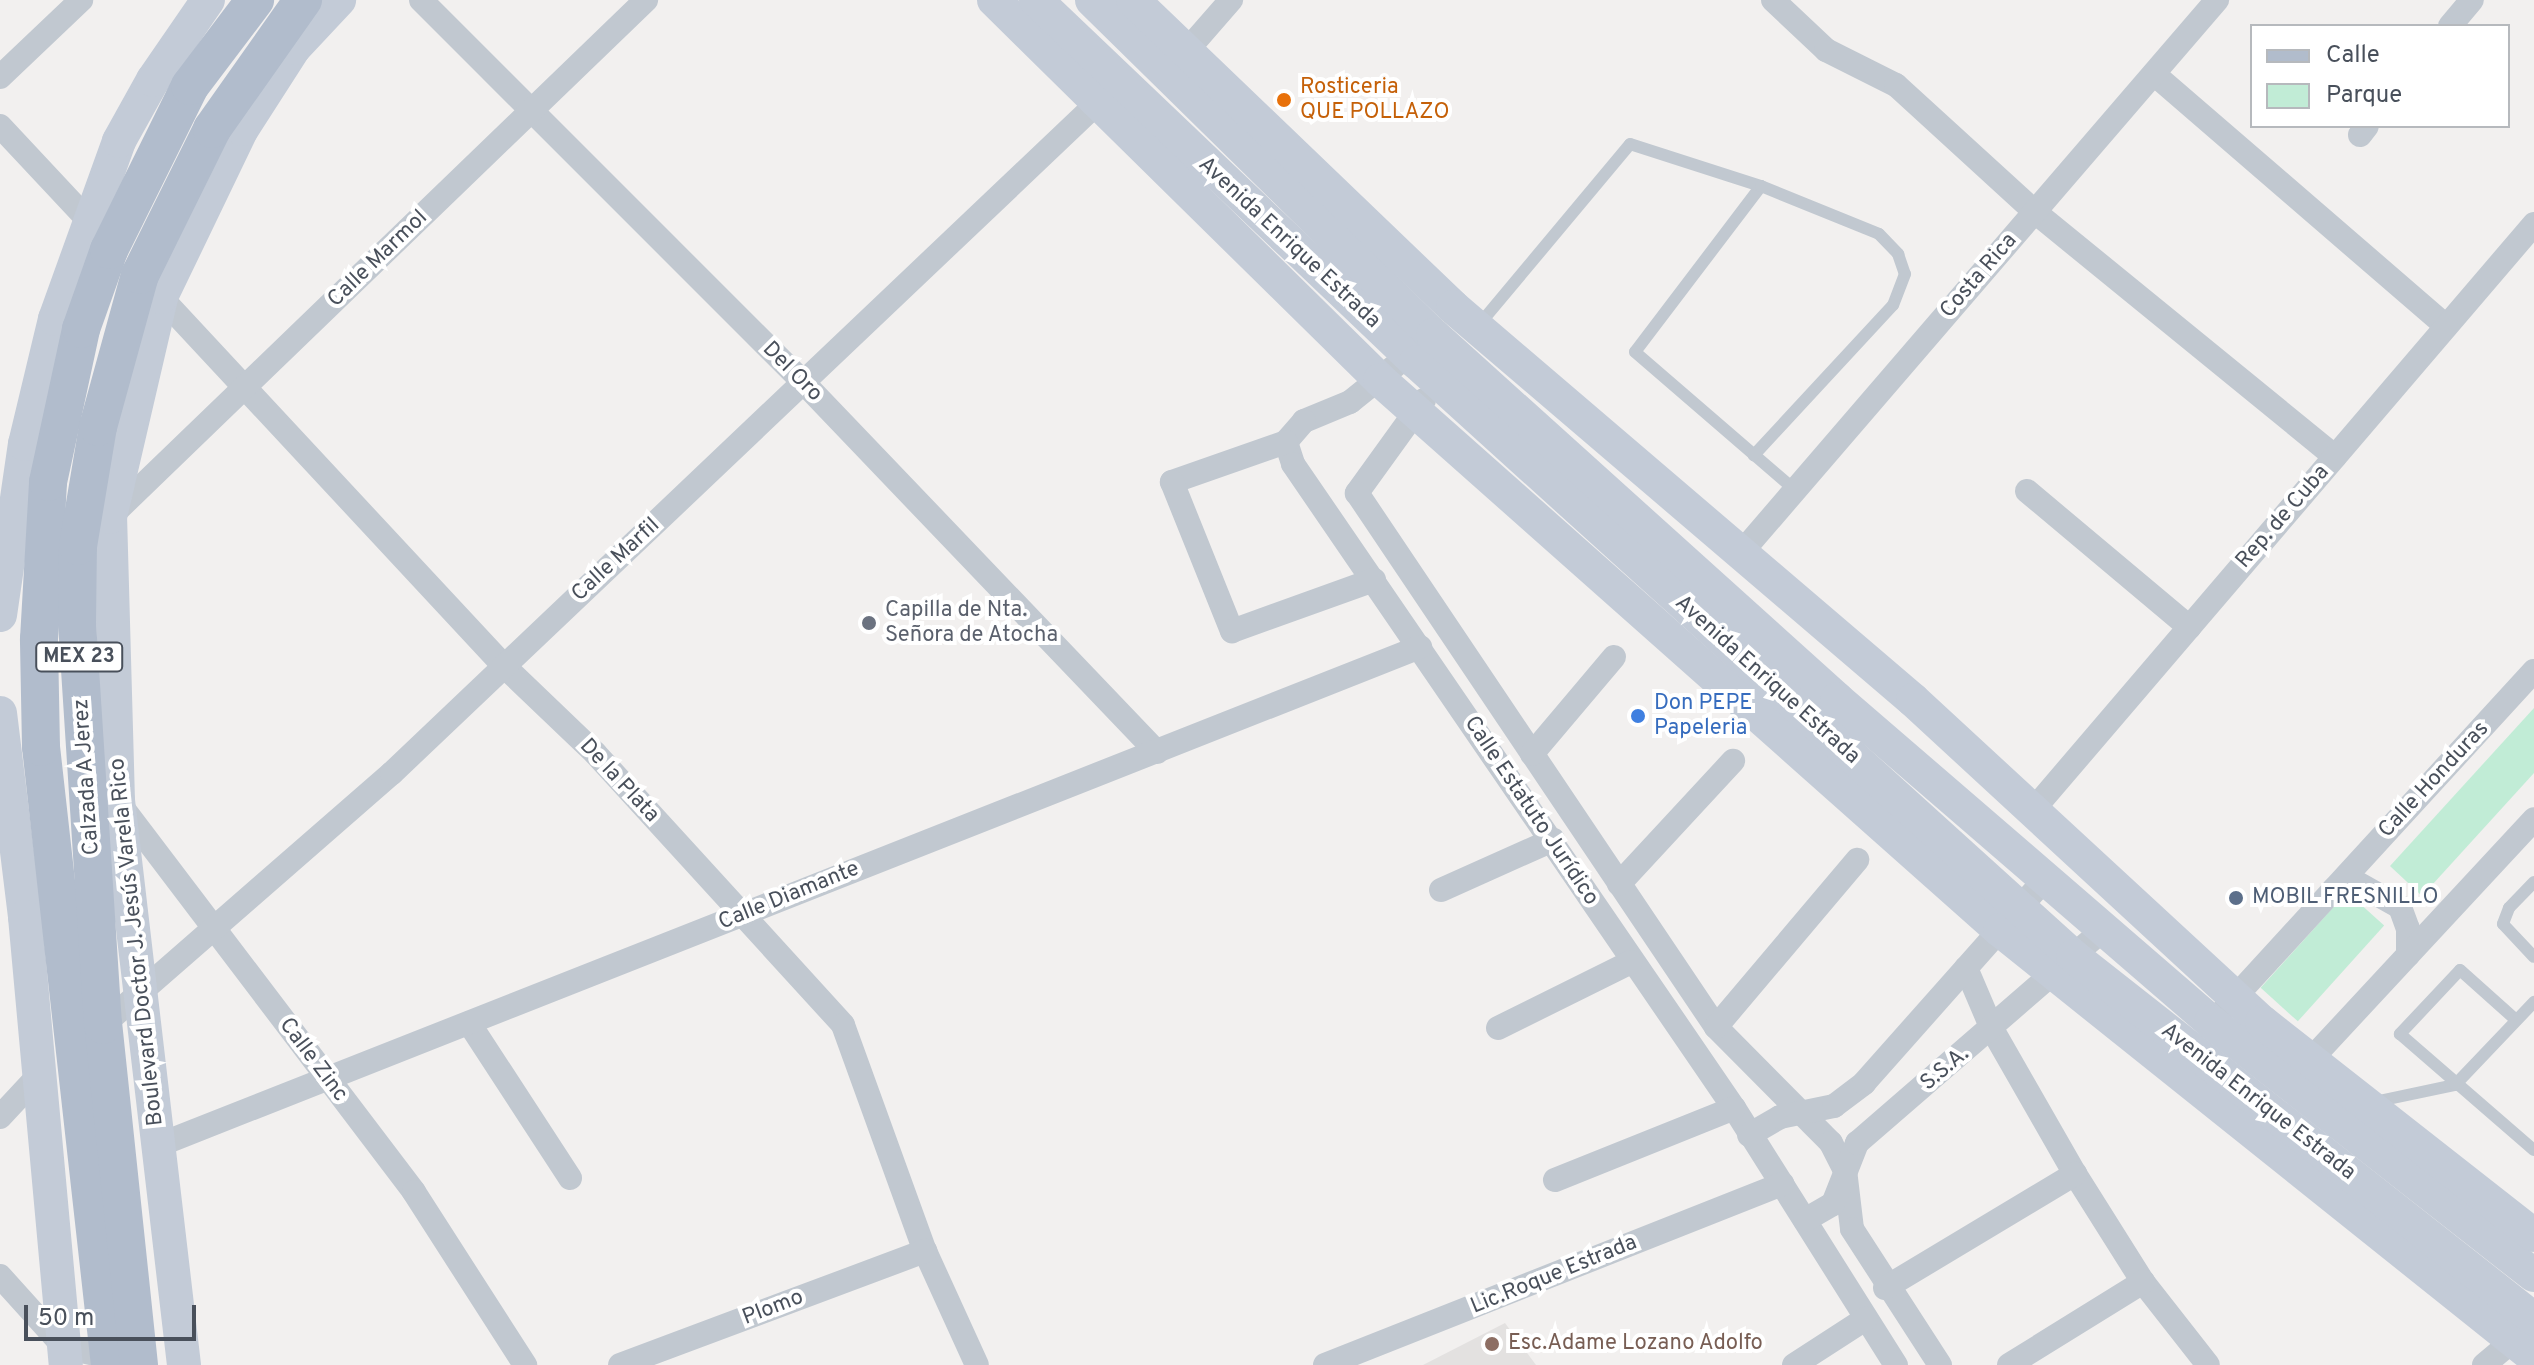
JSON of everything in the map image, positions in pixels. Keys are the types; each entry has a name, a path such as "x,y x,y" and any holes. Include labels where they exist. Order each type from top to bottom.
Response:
{"main road":[{"name":"Calzada A Jerez","path":"124,1363 41,747 39,639 47,496 81,329 109,250 154,151 190,86 255,0"},
{"name":"Calzada A Jerez","path":"124,1363 77,623 78,546 98,427 212,129 303,0"}],"street":[{"path":"0,77 81,0"},
{"path":"2,594 25,444 55,319 119,141 153,80 208,0"},
{"name":"Boulevard Doctor J. Jesús Varela Rico","path":"184,1365 118,801 110,517 150,286 242,129 294,48 339,0"},
{"name":"Del Oro","path":"421,0 803,382 1157,752"},
{"name":"Calle Marmol","path":"110,517 646,0"},
{"path":"994,0 1108,93 1263,265 1415,412 2010,919"},
{"name":"Avenida Enrique Estrada","path":"1036,0 1108,93 1287,241 1444,344 2045,879 2211,1022 2300,1072 2534,1275"},
{"name":"Avenida Enrique Estrada","path":"1092,0 1177,63 1444,344 2010,919 2063,965 2529,1335"},
{"path":"1133,0 1177,63 1231,0"},
{"path":"1773,0 1826,50 1896,85 2035,212 2335,457"},
{"name":"Costa Rica","path":"1741,553 2217,0"},
{"path":"2452,24 2472,0"},
{"path":"2154,74 2446,326"},
{"name":"Calle Marfil","path":"103,1025 216,930 504,666 1108,93"},
{"path":"0,126 89,221"},
{"name":"Rep. de Cuba","path":"2033,810 2534,224"},
{"path":"1263,265 1287,241"},
{"name":"De la Plata","path":"150,286 247,385 504,666 595,753 843,1025 925,1251 977,1365"},
{"path":"1374,580 1232,631 1172,482 1286,442 1304,421 1350,402 1380,380 1444,344"},
{"path":"1326,509 1357,493 1415,412 1444,344"},
{"path":"1444,344 1741,553 2033,810 2235,997 2300,1072 2367,1104 2534,1235"},
{"name":"Calle Estatuto Jurídico","path":"1286,442 1293,464 1553,840 1631,962 1734,1108 1896,1365"},
{"path":"2027,491 2189,627"},
{"name":"Calle Estatuto Jurídico","path":"1357,493 1716,1027 1807,1115 1845,1170 1852,1229 1885,1288 1940,1365"},
{"name":"Calle Diamante","path":"159,1145 1420,647"},
{"path":"1532,754 1614,657"},
{"name":"Calle Honduras","path":"2211,1022 2534,671"},
{"path":"0,704 41,747"},
{"path":"0,713 65,1356"},
{"path":"1619,884 1733,761"},
{"name":"Calle Zinc","path":"87,766 118,801 414,1192 525,1365"},
{"path":"2300,1072 2534,819"},
{"path":"1441,890 1553,840"},
{"path":"1716,1027 1857,860"},
{"path":"1749,1135 1780,1117 1807,1115 1834,1106 1864,1083 2045,879"},
{"path":"2334,889 2359,884 2400,907 2408,929 2408,955"},
{"name":"S.S.A.","path":"1805,1220 1833,1204 1857,1143 2104,929"},
{"path":"1498,1028 1631,962"},
{"path":"1966,968 1992,1029 2075,1174 2143,1282 2208,1365"},
{"path":"469,1023 570,1178"},
{"path":"0,1117 39,1075"},
{"path":"1555,1180 1734,1108"},
{"path":"1885,1288 2075,1174"},
{"name":"Lic.Roque Estrada","path":"1325,1365 1782,1184"},
{"name":"Plomo","path":"620,1365 925,1251"},
{"path":"0,1276 65,1356 124,1363"},
{"path":"2009,1365 2143,1282"},
{"path":"1794,1365 1865,1319"},
{"path":"2484,1365 2529,1335"}],"lane":[{"path":"1444,344 1630,144 1761,186 1879,234 1898,254 1905,274 1893,305 1754,455"},
{"path":"1761,186 1635,352 1795,490"},
{"path":"2534,882 2509,908 2503,924 2534,957"},
{"path":"2516,1020 2460,970 2400,1034 2455,1085 2534,1150"},
{"path":"2367,1104 2455,1085 2534,1002"}],"shaded area":[{"name":"Esc.Adame Lozano Adolfo","path":"1505,1323 1536,1365 1423,1365"}],"green space":[{"path":"2534,708 2534,773 2422,896 2390,866"},
{"path":"2347,892 2384,925 2298,1021 2261,988"}],"place":[{"name":"Rosticeria QUE POLLAZO","path":"1284,100"},
{"name":"Capilla de Nta. Señora de Atocha","path":"869,623"},
{"name":"Don PEPE Papeleria","path":"1638,716"},
{"name":"MOBIL FRESNILLO","path":"2236,898"},
{"name":"Esc.Adame Lozano Adolfo","path":"1492,1344"}]}
